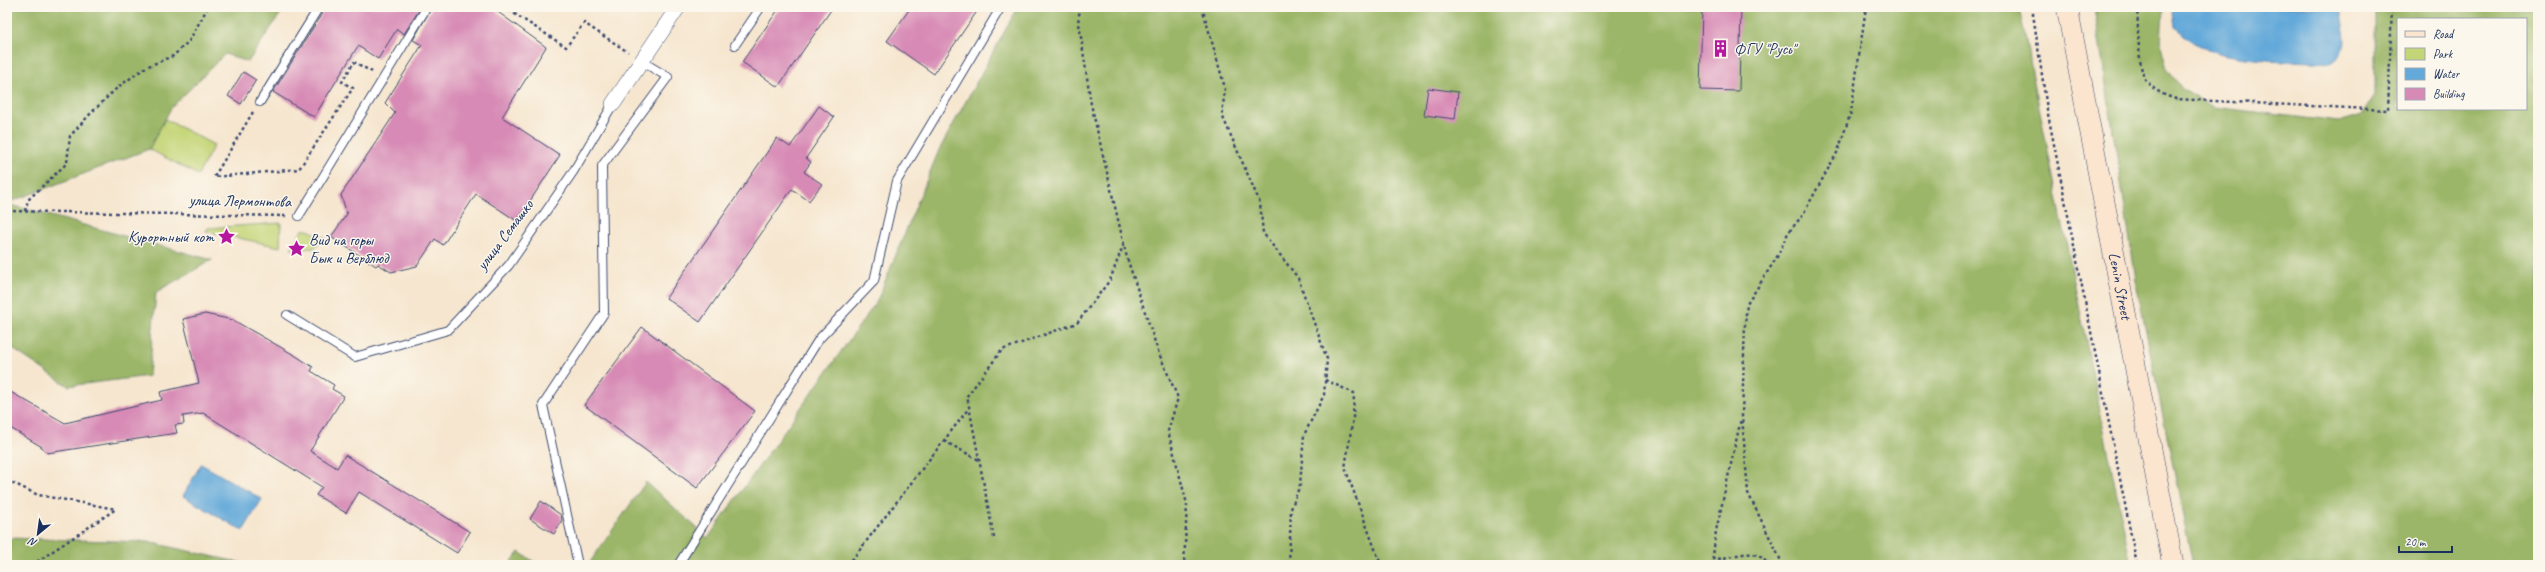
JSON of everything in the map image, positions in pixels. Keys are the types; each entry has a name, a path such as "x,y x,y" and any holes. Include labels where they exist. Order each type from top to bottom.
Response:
{"main road":[{"name":"Lenin Street","path":"2067,7 2173,565"}],"street":[{"name":"улица Семашко","path":"613,104 678,7"}],"lane":[{"path":"260,102 319,7"},
{"name":"улица Лермонтова","path":"299,216 427,7"},
{"path":"735,45 761,7"},
{"path":"678,565 820,339 874,281 897,181 1001,7"},
{"path":"578,565 543,405 604,313 602,166 668,77 641,61"},
{"name":"улица Семашко","path":"287,315 355,357 448,330 509,265 574,172 613,104"}],"path":[{"path":"25,211 28,200 67,163 70,136 118,87 146,67 173,56 189,41 208,7"},
{"path":"504,7 566,47 584,23 641,61"},
{"path":"1082,7 1078,17 1091,104 1124,243 1158,351 1178,398 1168,431 1187,504 1184,565"},
{"path":"1202,7 1225,88 1222,115 1260,203 1263,233 1298,278 1327,359 1324,394 1304,435 1300,485 1291,509 1289,565"},
{"path":"1783,565 1748,493 1742,416 1747,304 1777,257 1788,233 1802,216 1838,151 1851,112 1866,7"},
{"path":"2032,7 2050,124 2137,565"},
{"path":"2137,7 2139,47 2144,78 2160,94 2176,99 2388,110 2392,7"},
{"path":"260,102 214,177 299,169 353,88 342,82 354,62 371,71"},
{"name":"улица Лермонтова","path":"7,211 299,216"},
{"path":"994,538 967,396 1002,350 1077,323 1110,280 1124,243"},
{"path":"1325,380 1354,393 1353,418 1345,468 1381,565"},
{"path":"848,565 970,407"},
{"path":"1712,565 1716,531 1742,416"},
{"path":"944,441 979,460"},
{"path":"7,480 38,495 116,509 32,565"},
{"path":"1712,559 1749,553 1764,558 1768,565"}],"green space":[{"path":"7,7 285,7 248,62 225,54 171,108 149,149 7,203"},
{"path":"1018,7 2019,7 2131,565 588,565 646,482 708,538 877,301 939,150"},
{"path":"2094,7 2163,7 2161,45 2167,69 2183,90 2213,107 2339,122 2362,115 2375,96 2375,7 2538,7 2538,565 2193,565 2137,287"},
{"path":"165,119 214,145 198,175 149,149"},
{"path":"7,204 212,260 156,292 149,376 68,386 7,345"},
{"path":"281,223 280,247 206,231 208,228"},
{"path":"302,230 308,230 325,238 314,248 291,249"},
{"path":"7,538 148,542 251,565 7,565"},
{"path":"519,552 539,565 509,565"}],"water":[{"path":"2172,7 2340,7 2345,38 2344,45 2338,58 2331,63 2250,59 2219,53 2197,44 2175,27"},
{"path":"201,464 262,499 243,531 183,496"}],"building":[{"path":"326,7 421,7 404,34 397,29 378,59 358,46 314,117 273,92"},
{"path":"432,7 491,7 546,47 502,117 560,155 517,221 476,194 443,245 435,239 417,266 391,272 378,264 376,266 331,237 347,214 341,195 395,113 385,103 422,45 413,40"},
{"path":"780,7 833,7 778,87 742,62"},
{"path":"911,7 980,7 934,74 887,41"},
{"name":"ФГУ \"Русь\"","path":"1702,7 1741,7 1739,91 1700,90"},
{"path":"243,72 256,80 241,104 228,96"},
{"path":"1428,88 1458,92 1455,119 1424,115"},
{"path":"819,106 834,117 806,158 811,162 804,172 822,184 809,201 792,189 700,322 666,298 777,138 790,147"},
{"path":"205,314 233,320 296,356 313,367 311,371 334,385 332,389 344,396 310,451 337,468 345,455 470,532 457,553 359,492 346,513 316,495 322,487 203,413 183,416 184,424 175,425 177,433 47,453 42,447 7,426 7,390 65,423 162,400 160,392 199,383 183,319"},
{"path":"642,327 755,411 697,488 584,405"},
{"path":"541,501 561,515 562,520 554,534 530,519"}],"place":[{"name":"ФГУ \"Русь\"","path":"1721,49"},
{"name":"Курортный кот","path":"227,237"},
{"name":"Вид на горы Бык и Верблюд","path":"296,249"}]}
